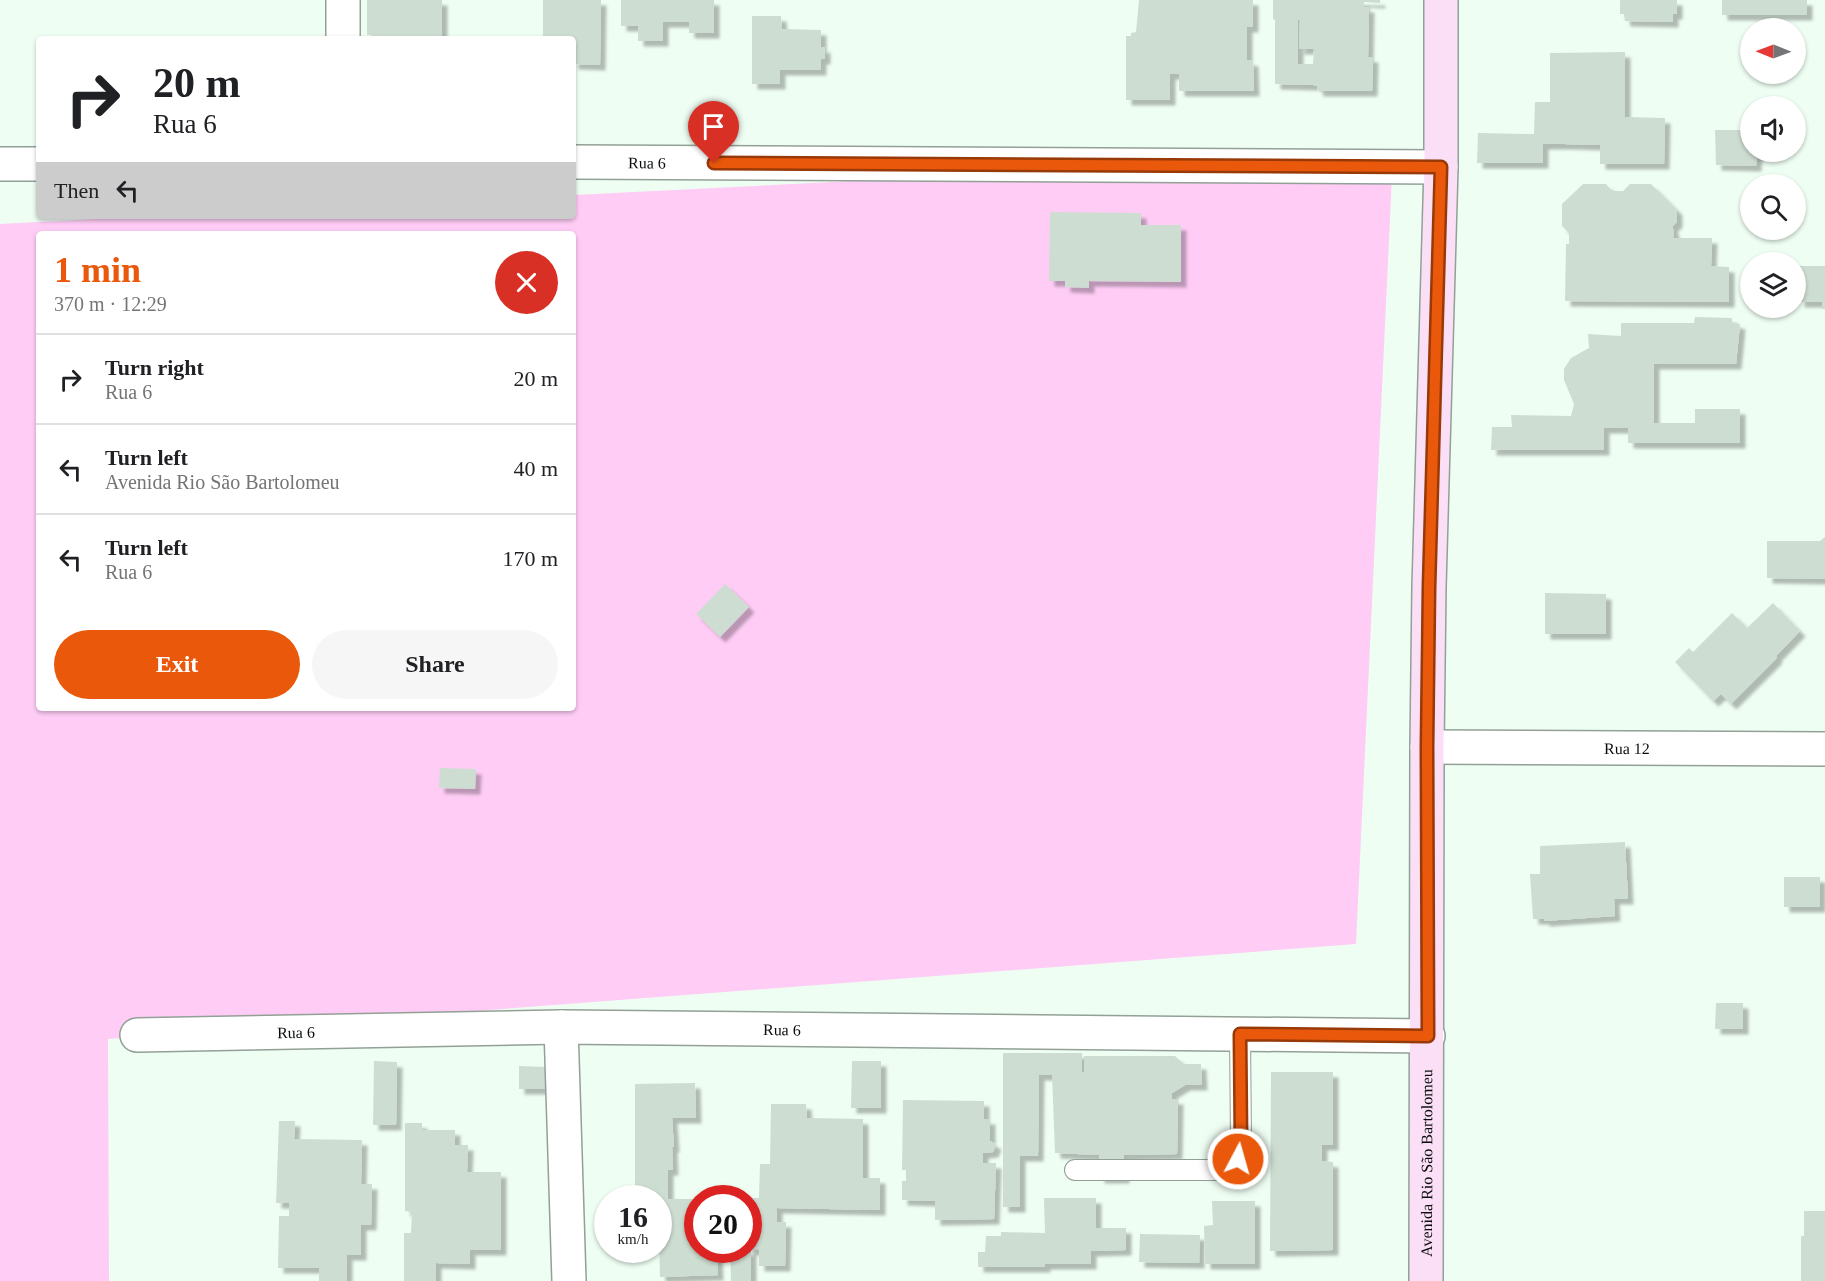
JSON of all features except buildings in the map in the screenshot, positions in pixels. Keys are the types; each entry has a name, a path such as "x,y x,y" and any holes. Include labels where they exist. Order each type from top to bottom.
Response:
{"street":[{"path":"343,0 343,36"},
{"name":"Avenida Rio São Bartolomeu","path":"1426,1281 1427,747 1429,587 1441,167 1441,0"},
{"name":"Rua 6","path":"576,162 1441,167"},
{"path":"0,164 36,164"},
{"name":"Rua 12","path":"1427,747 1825,749"},
{"path":"561,1027 569,1281"},
{"name":"Rua 6","path":"137,1035 561,1027 1428,1036"}],"lane":[{"path":"1075,1170 1228,1170 1238,1159 1241,1142 1240,1034"}],"shaded area":[{"path":"1393,154 1356,944 108,1039 109,1281 0,1281 0,224 96,219 576,219 576,195"}],"route":[{"path":"714,163 1441,167 1429,587 1428,1036 1240,1034 1241,1142 1238,1159"}]}
